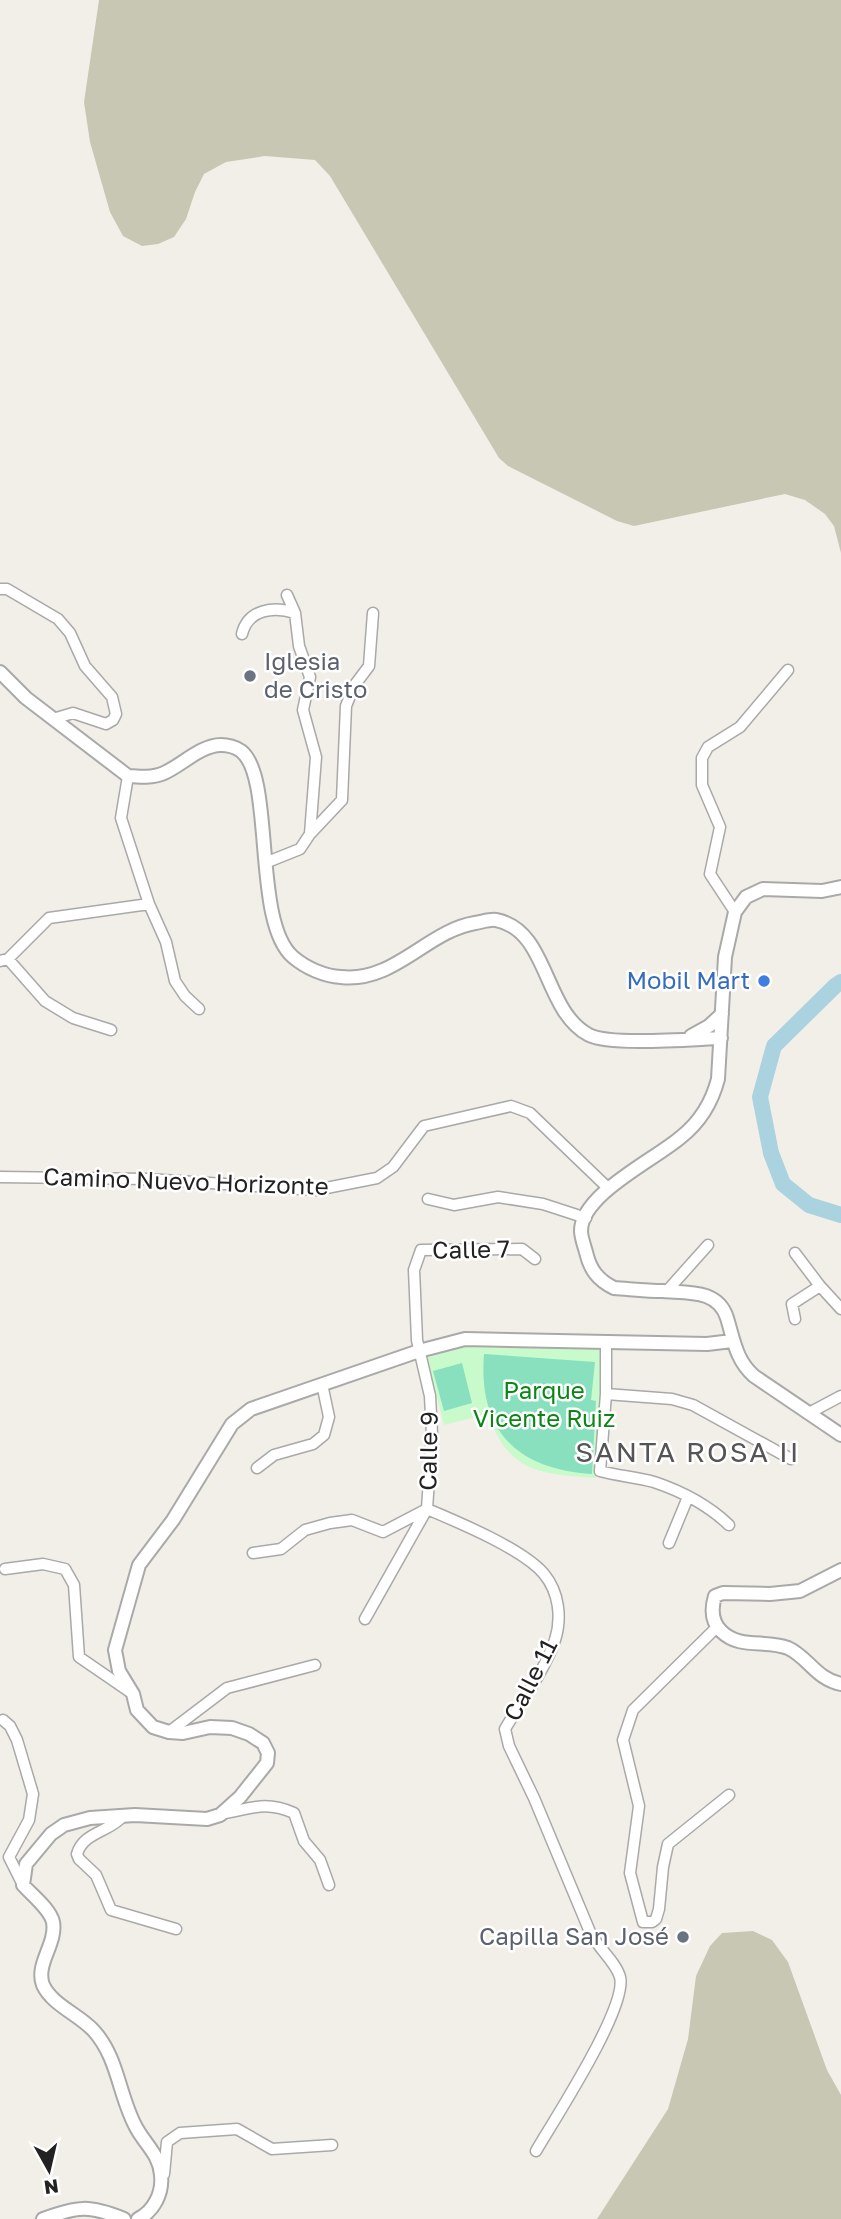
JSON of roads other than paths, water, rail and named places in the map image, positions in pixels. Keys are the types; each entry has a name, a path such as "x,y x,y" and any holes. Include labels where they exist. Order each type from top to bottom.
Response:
{"street":[{"path":"0,589 7,589 58,619 70,633 85,666 112,697 116,714 113,720 106,724 73,713 53,719"},
{"path":"287,595 295,613 299,646 310,677 303,710 316,757 310,834"},
{"path":"242,634 248,621 258,612 281,608 295,613"},
{"path":"265,863 300,849 310,834 342,800 346,706 354,686 369,666 373,612"},
{"path":"735,912 710,874 720,827 702,785 702,758 708,747 740,727 788,670"},
{"path":"0,672 26,698 128,776 146,777 164,773 211,746 221,744 242,751 256,780 265,863 281,942 292,956 318,972 353,979 378,974 461,925 494,920 514,926 529,940 560,1005 573,1023 589,1035 614,1041 721,1038"},
{"path":"128,776 121,818 149,904 166,942 175,981 198,1009"},
{"path":"841,887 822,891 763,889 746,897 735,912 725,957 719,1065 713,1097 682,1137 608,1188 591,1206 581,1229 589,1267 602,1282 614,1288 692,1292 715,1300 726,1315 732,1340 744,1368 841,1435"},
{"path":"111,1030 73,1018 46,1002 4,960 49,918 149,904"},
{"path":"690,1039 722,1014"},
{"path":"690,1039 707,1048 719,1065"},
{"name":"Camino Nuevo Horizonte","path":"0,1177 147,1179 316,1190 377,1178 393,1167 424,1126 510,1106 530,1113 608,1188"},
{"path":"428,1199 454,1205 498,1197 543,1204 586,1218"},
{"path":"666,1292 708,1245"},
{"name":"Calle 7","path":"419,1351 415,1270 421,1250 522,1249 535,1259"},
{"path":"795,1253 841,1309"},
{"path":"795,1319 792,1304 820,1286"},
{"path":"220,1815 249,1787 267,1763 268,1753 263,1743 232,1728 210,1727 183,1733 153,1727 136,1710 133,1695 119,1671 115,1650 139,1565 173,1520 232,1424 251,1409 419,1351 472,1338 707,1344 732,1340"},
{"path":"606,1341 606,1394 600,1471 653,1482 715,1512 729,1525"},
{"name":"Calle 9","path":"365,1619 427,1509 432,1434 430,1396 419,1351"},
{"path":"257,1468 274,1455 313,1444 324,1436 329,1417 322,1384"},
{"path":"606,1394 672,1399 693,1405 791,1459"},
{"path":"809,1413 841,1396"},
{"path":"669,1543 688,1497"},
{"path":"253,1553 281,1549 305,1530 330,1522 352,1520 383,1532 427,1509"},
{"name":"Calle 11","path":"427,1509 473,1528 531,1562 544,1574 554,1591 558,1606 555,1639 541,1671 505,1728 509,1746 534,1798 590,1932 621,1979 614,2008 597,2050 536,2151"},
{"path":"5,1570 43,1564 65,1569 74,1585 79,1657 133,1695"},
{"path":"841,1570 800,1591 770,1594 732,1592 715,1596 712,1613 717,1627 726,1636 737,1642 790,1649 819,1675 841,1685"},
{"path":"717,1627 633,1710 627,1724 623,1740 639,1806 629,1873 643,1922 652,1922 658,1914 668,1844 729,1795"},
{"path":"169,1732 227,1688 315,1665"},
{"path":"3,1720 17,1740 33,1794 29,1820 9,1857 23,1885 53,1923 51,1944 42,1966 43,1985 54,1998 95,2032 103,2044 113,2063 136,2128 157,2157 161,2172 160,2191"},
{"path":"23,1885 26,1864 51,1834 64,1825 90,1818 123,1816 207,1819 264,1805 276,1806 294,1814 304,1841 320,1860 328,1885"},
{"path":"123,1816 115,1824 84,1840 76,1854 96,1875 111,1910 176,1929"},
{"path":"138,2219 146,2215 154,2205 163,2187 167,2143 180,2133 237,2129 272,2149 332,2145"},
{"path":"43,2219 73,2208 124,2219"}],"waterway":[{"path":"841,982 774,1046 760,1097 771,1153 783,1184 809,1205 841,1215"}],"place":[{"name":"Iglesia de Cristo","path":"250,676"},
{"name":"Mobil Mart","path":"764,981"},
{"name":"Capilla San José","path":"683,1937"}],"district":[{"name":"SANTA ROSA II","path":"688,1452"}],"park label":[{"name":"Parque Vicente Ruiz","path":"544,1405"}]}
